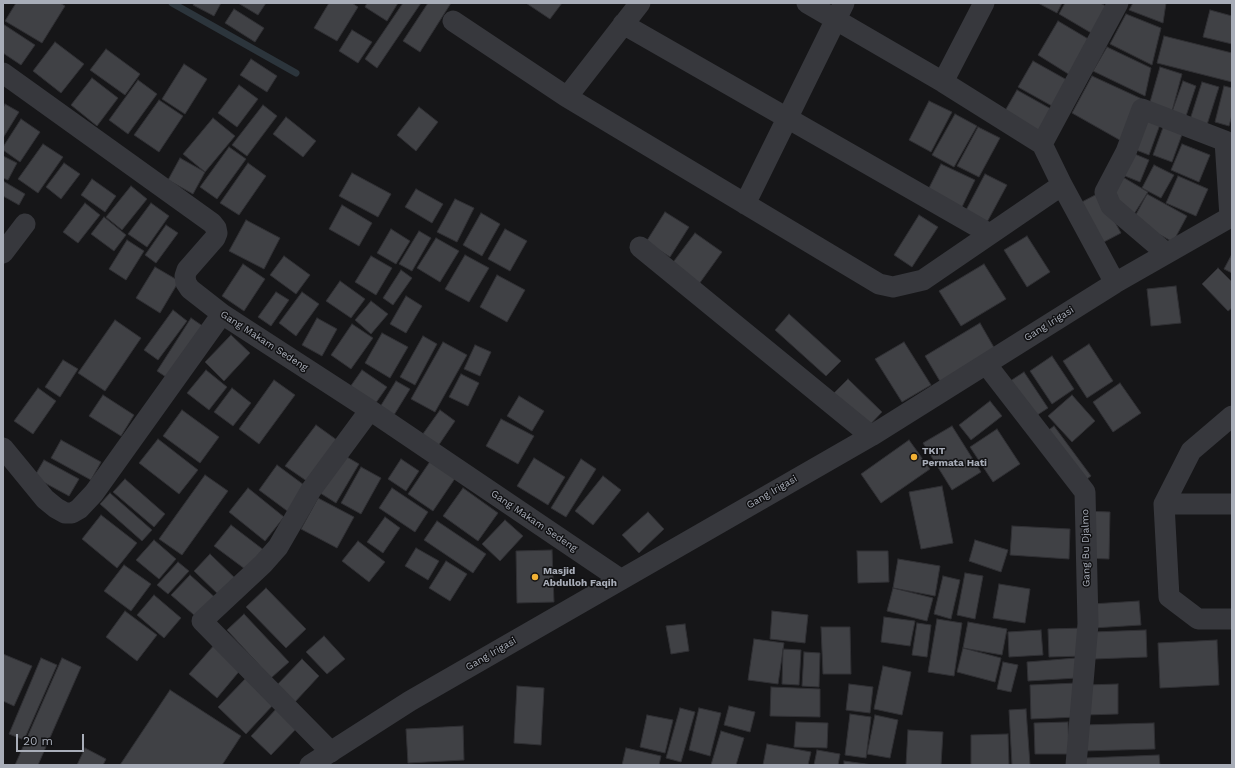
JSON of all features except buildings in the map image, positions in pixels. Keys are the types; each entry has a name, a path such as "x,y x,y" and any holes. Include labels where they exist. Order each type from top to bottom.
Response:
{"street":[{"path":"567,97 640,3"},
{"path":"807,3 839,11 942,82 1042,144 1115,283"},
{"path":"942,82 984,3"},
{"path":"1042,144 1118,3"},
{"path":"745,204 839,11"},
{"path":"453,21 567,97 880,284 893,287 923,280 1062,184"},
{"path":"623,24 990,234"},
{"name":"Gang Makam Sedeng","path":"3,73 212,222 216,228 215,238 187,270 185,276 186,283 190,289 222,314 370,410 620,579"},
{"path":"1166,253 1111,206 1105,192 1126,152 1142,109 1225,141 1231,216"},
{"name":"Gang Irigasi","path":"310,765 410,701 871,436 1115,283 1231,216"},
{"path":"3,253 25,224"},
{"path":"640,247 871,436"},
{"path":"3,448 45,499 56,508 65,513 72,513 79,509 94,493 222,314"},
{"name":"Gang Bu Djalmo","path":"986,364 1085,492 1088,624 1076,765"},
{"path":"331,752 202,621 263,564 278,547 311,490 370,410"},
{"path":"1232,416 1191,451 1164,504 1169,596 1198,619 1232,619"},
{"path":"1164,504 1232,504"}],"waterway":[{"path":"172,3 296,73"}],"place":[{"name":"TKIT Permata Hati","path":"914,457"},
{"name":"Masjid Abdulloh Faqih","path":"535,577"}]}
